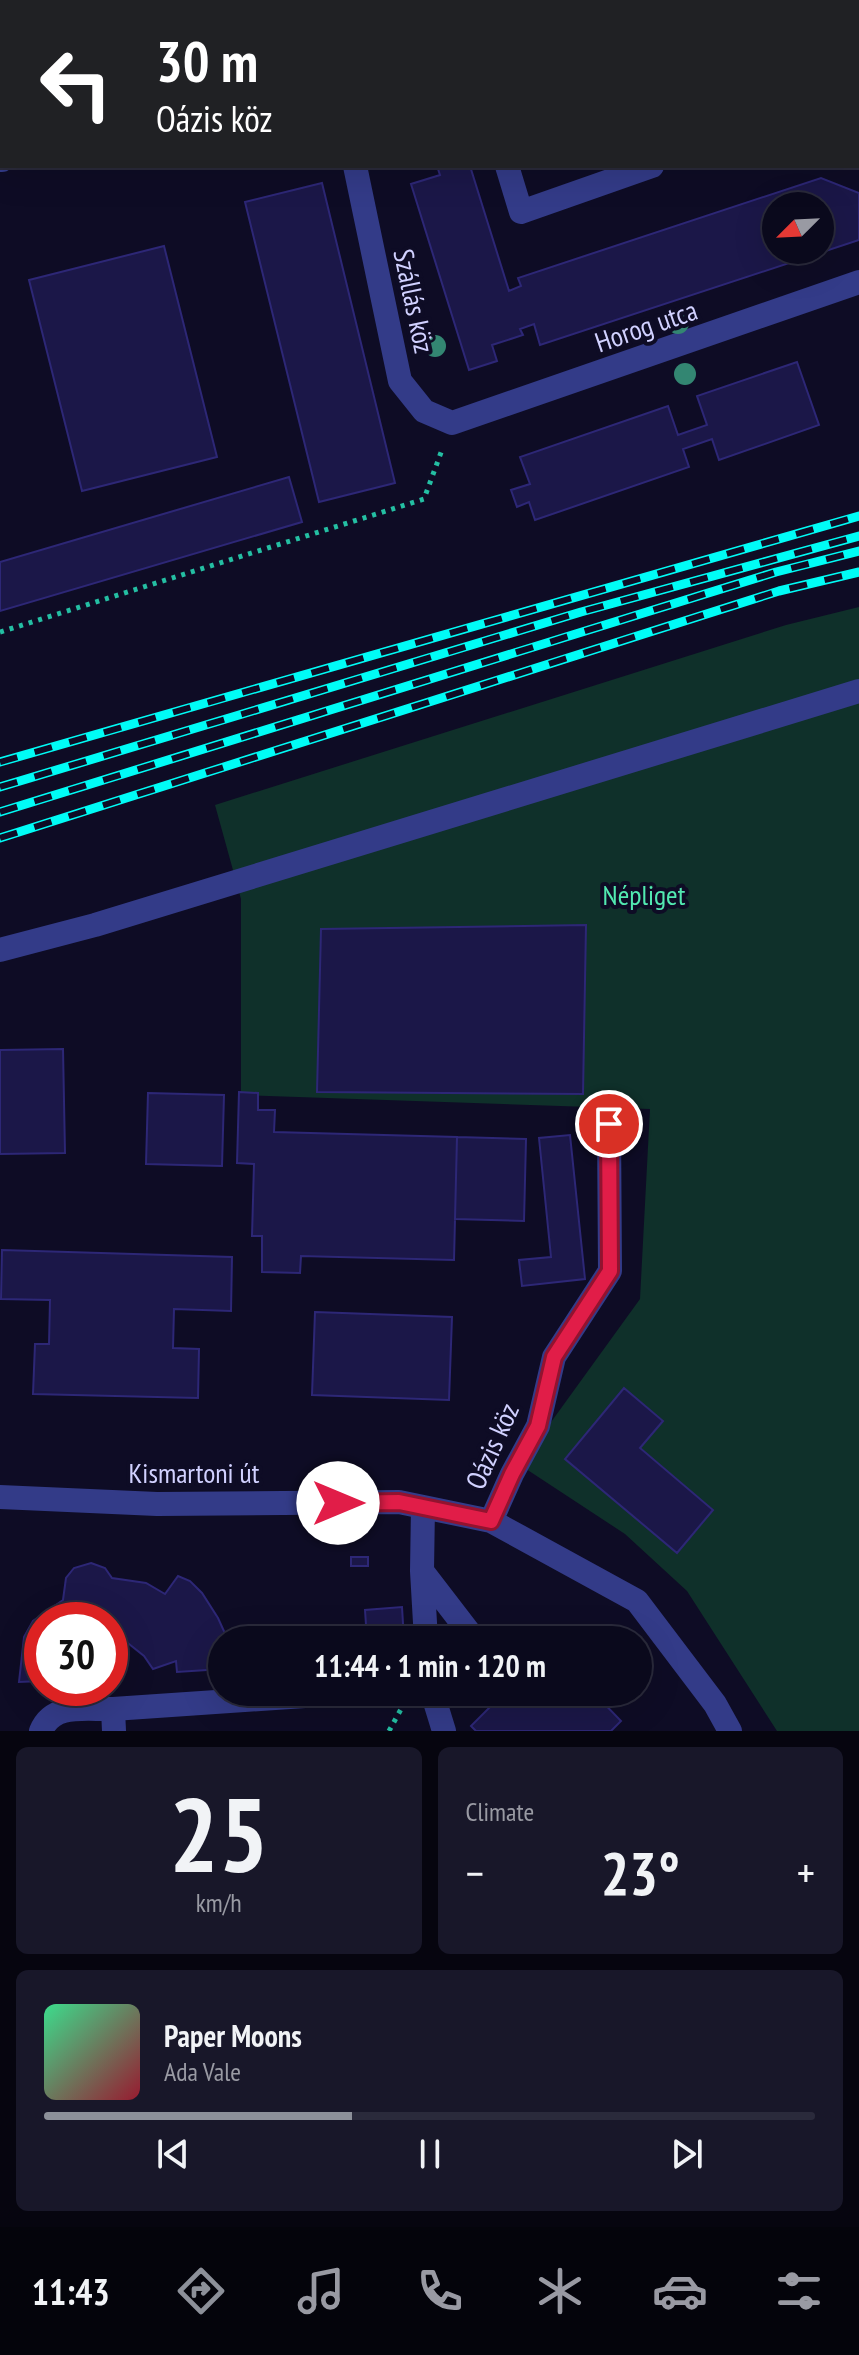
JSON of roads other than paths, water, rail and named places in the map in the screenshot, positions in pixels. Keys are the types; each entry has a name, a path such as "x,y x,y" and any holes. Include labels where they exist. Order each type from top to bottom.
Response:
{"street":[{"name":"Szállás köz","path":"355,168 400,381 424,411 452,423"},
{"path":"508,168 521,212 646,168"},
{"name":"Horog utca","path":"452,423 859,282"},
{"path":"0,950 109,920 859,691"},
{"name":"Oázis köz","path":"491,1521 538,1426 554,1357 610,1271 609,1124"},
{"name":"Kismartoni út","path":"0,1497 157,1504 399,1502 491,1521 637,1601 715,1704 730,1731"},
{"path":"423,1507 425,1626"},
{"path":"422,1571 464,1626"},
{"path":"41,1731 46,1719 59,1711 114,1720 239,1706"},
{"path":"436,1706 444,1731"}],"railway":[{"path":"0,762 859,516"},
{"path":"0,787 581,612 859,536"},
{"path":"0,812 776,572 859,551"},
{"path":"0,838 779,591 859,572"}],"park label":[{"name":"Népliget","path":"644,895"}]}
